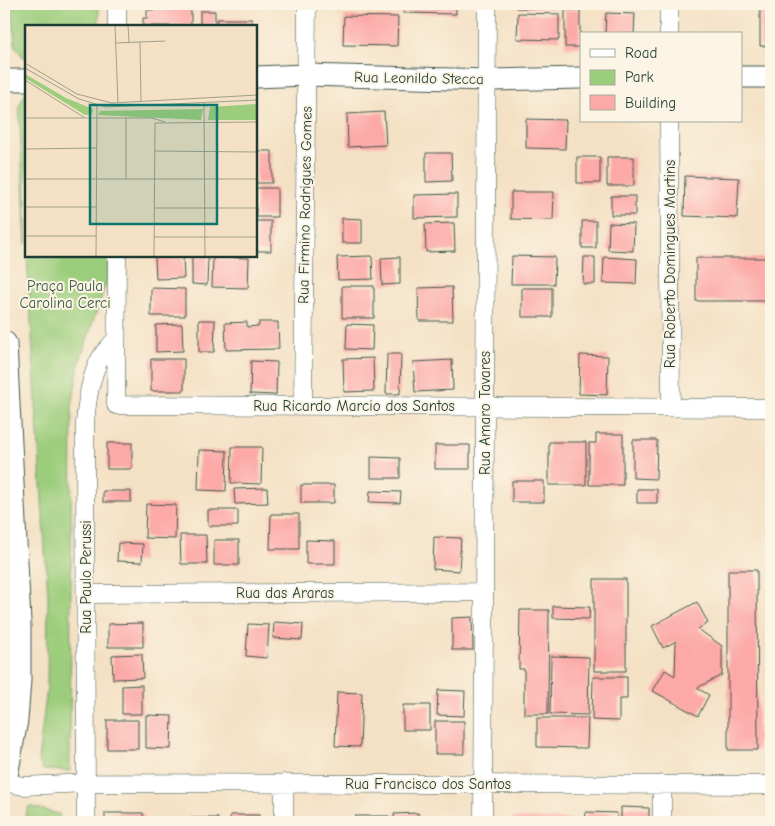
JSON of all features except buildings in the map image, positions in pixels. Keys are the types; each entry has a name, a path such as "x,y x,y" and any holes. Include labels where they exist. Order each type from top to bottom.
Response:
{"main road":[{"path":"4,344 18,622 18,680 15,720 4,781"}],"street":[{"path":"117,4 117,25"},
{"name":"Rua Firmino Rodrigues Gomes","path":"303,405 307,4"},
{"name":"Rua Amaro Tavares","path":"483,822 487,4"},
{"path":"669,4 669,32"},
{"name":"Rua Leonildo Stecca","path":"258,77 306,76 488,80 580,78"},
{"path":"742,77 771,77"},
{"path":"4,80 25,80"},
{"name":"Rua Roberto Domingues Martins","path":"669,122 671,407"},
{"path":"116,339 117,258"},
{"name":"Rua Ricardo Marcio dos Santos","path":"116,339 116,404 771,408"},
{"name":"Rua Paulo Perussi","path":"86,822 85,423 93,378 102,356 116,339"},
{"name":"Rua das Araras","path":"86,594 484,592"},
{"name":"Rua Francisco dos Santos","path":"4,781 23,786 86,783 771,785"},
{"path":"284,783 284,822"},
{"path":"662,784 662,822"}],"green space":[{"path":"12,4 99,4 99,25 25,25 25,57 15,46"},
{"name":"Praça Paula Carolina Cerci","path":"25,93 25,224 19,107"},
{"name":"Praça Paula Carolina Cerci","path":"27,258 107,258 108,277 79,364 72,407 70,771 43,770 38,760 47,688 48,598"},
{"path":"29,806 59,814 60,822 23,822"}]}
